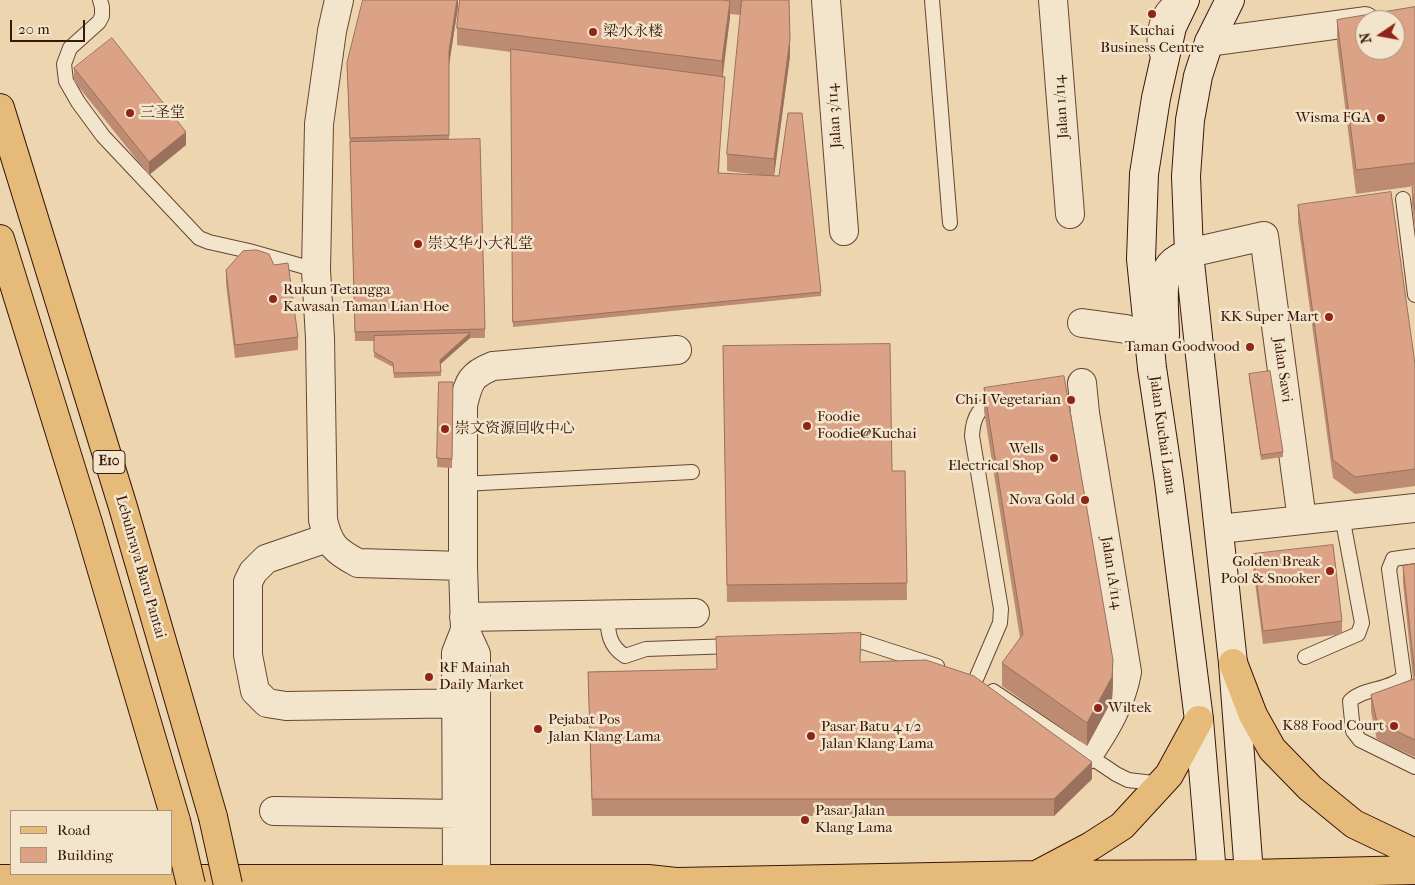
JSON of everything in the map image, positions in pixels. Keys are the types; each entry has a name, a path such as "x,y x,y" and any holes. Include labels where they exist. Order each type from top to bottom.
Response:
{"main road":[{"name":"Lebuhraya Baru Pantai","path":"0,108 123,507 213,817 228,885"},
{"name":"E10","path":"0,239 88,523 176,821 191,885"},
{"path":"1233,664 1253,715 1272,749 1310,788 1354,824 1415,853"},
{"path":"1036,875 1091,846 1122,826 1170,775 1199,720"},
{"path":"0,879 466,879 693,882 1036,875 1215,880 1415,870"}],"street":[{"path":"339,0 332,31 319,124 316,270 320,338 323,520 327,538 344,556 358,563 462,566"},
{"name":"Jalan 3/114","path":"826,0 844,231"},
{"name":"Jalan 1/114","path":"1053,0 1070,214"},
{"name":"Jalan Kuchai Lama","path":"1185,0 1172,27 1162,67 1144,174 1141,259 1152,368 1169,482 1199,720 1215,880"},
{"path":"1230,0 1208,42 1198,76 1190,120 1186,176 1189,253 1233,664 1248,879"},
{"path":"1208,42 1355,23"},
{"name":"Jalan Sawi","path":"1189,253 1264,236 1302,520"},
{"path":"1152,368 1161,354 1165,341 1164,293 1168,267 1176,259 1189,253"},
{"path":"1082,323 1126,329 1149,340"},
{"path":"466,879 457,814 467,703 476,654 464,624 462,566 463,405 468,384 479,371 493,366 677,350"},
{"name":"Jalan 1A/114","path":"1078,384 1085,412 1127,672 1124,686 1109,720 1088,755"},
{"path":"1219,529 1415,508"},
{"path":"327,538 266,559 253,572 248,582 248,655 255,691 267,703 286,706 467,703"},
{"path":"464,624 607,615 695,613"},
{"path":"466,879 467,703"},
{"path":"274,811 457,814"}],"lane":[{"path":"100,0 102,16 99,22 70,48 64,64 66,81 78,102 103,136 199,238 316,270"},
{"path":"932,0 950,223"},
{"path":"1162,67 1156,52 1154,39 1162,11 1174,0"},
{"path":"1403,198 1415,295"},
{"path":"976,679 1000,623 1001,609 972,436 972,423 978,411 998,399 1016,395"},
{"path":"463,484 692,472"},
{"path":"1305,657 1358,634 1362,623 1342,516"},
{"path":"1415,556 1393,559 1389,569 1404,677 1396,684 1358,694 1350,701 1353,731 1360,740 1415,767"},
{"path":"607,615 608,635 611,644 625,656 646,649 745,646"},
{"path":"824,643 863,642 976,679 1116,774 1128,780 1162,784"}],"building":[{"path":"363,0 457,0 449,51 449,135 350,138 347,63"},
{"name":"梁水永楼","path":"460,0 730,1 722,61 457,28"},
{"path":"742,0 789,0 790,39 774,159 727,154"},
{"name":"Wisma FGA","path":"1415,7 1415,163 1356,170 1337,20 1355,17 1355,60 1405,60 1405,10 1397,10"},
{"name":"三圣堂","path":"112,38 186,132 149,162 74,68"},
{"path":"511,49 725,77 718,173 779,176 788,113 802,113 821,292 513,322"},
{"name":"崇文华小大礼堂","path":"480,139 485,329 355,332 350,142"},
{"path":"1415,187 1415,210 1412,188"},
{"path":"1391,192 1415,364 1415,469 1355,477 1333,460 1298,205"},
{"path":"257,250 269,254 274,265 288,263 298,337 235,345 226,270 243,251"},
{"path":"470,333 440,360 441,372 394,373 393,363 374,352 374,336"},
{"name":"Foodie Foodie@Kuchai","path":"890,344 892,471 905,471 907,583 727,585 723,346"},
{"path":"1270,371 1283,452 1261,455 1249,374"},
{"path":"1064,376 1113,660 1112,677 1087,723 1002,663 1023,634 984,388"},
{"name":"崇文资源回收中心","path":"439,382 453,382 452,459 437,458"},
{"path":"1333,545 1342,621 1263,631 1253,554"},
{"name":"K88 Food Court","path":"1415,564 1415,676 1403,566"},
{"name":"Pasar Batu 4 1/2 Jalan Klang Lama","path":"861,633 860,662 926,660 974,676 1092,762 1054,799 592,799 588,672 717,669 716,637"},
{"path":"1415,679 1415,740 1377,722 1371,695"}],"place":[{"name":"Kuchai Business Centre","path":"1152,14"},
{"name":"梁水永楼","path":"593,32"},
{"name":"三圣堂","path":"130,113"},
{"name":"Wisma FGA","path":"1381,118"},
{"name":"崇文华小大礼堂","path":"418,244"},
{"name":"Rukun Tetangga Kawasan Taman Lian Hoe","path":"273,299"},
{"name":"KK Super Mart","path":"1329,317"},
{"name":"Taman Goodwood","path":"1250,347"},
{"name":"Chi I Vegetarian","path":"1071,400"},
{"name":"Foodie Foodie@Kuchai","path":"807,426"},
{"name":"崇文资源回收中心","path":"445,429"},
{"name":"Wells Electrical Shop","path":"1054,458"},
{"name":"Nova Gold","path":"1085,500"},
{"name":"Golden Break Pool & Snooker","path":"1330,571"},
{"name":"RF Mainah Daily Market","path":"429,677"},
{"name":"Wiltek","path":"1098,708"},
{"name":"K88 Food Court","path":"1394,726"},
{"name":"Pejabat Pos Jalan Klang Lama","path":"538,729"},
{"name":"Pasar Batu 4 1/2 Jalan Klang Lama","path":"811,736"},
{"name":"Pasar Jalan Klang Lama","path":"805,820"}]}
